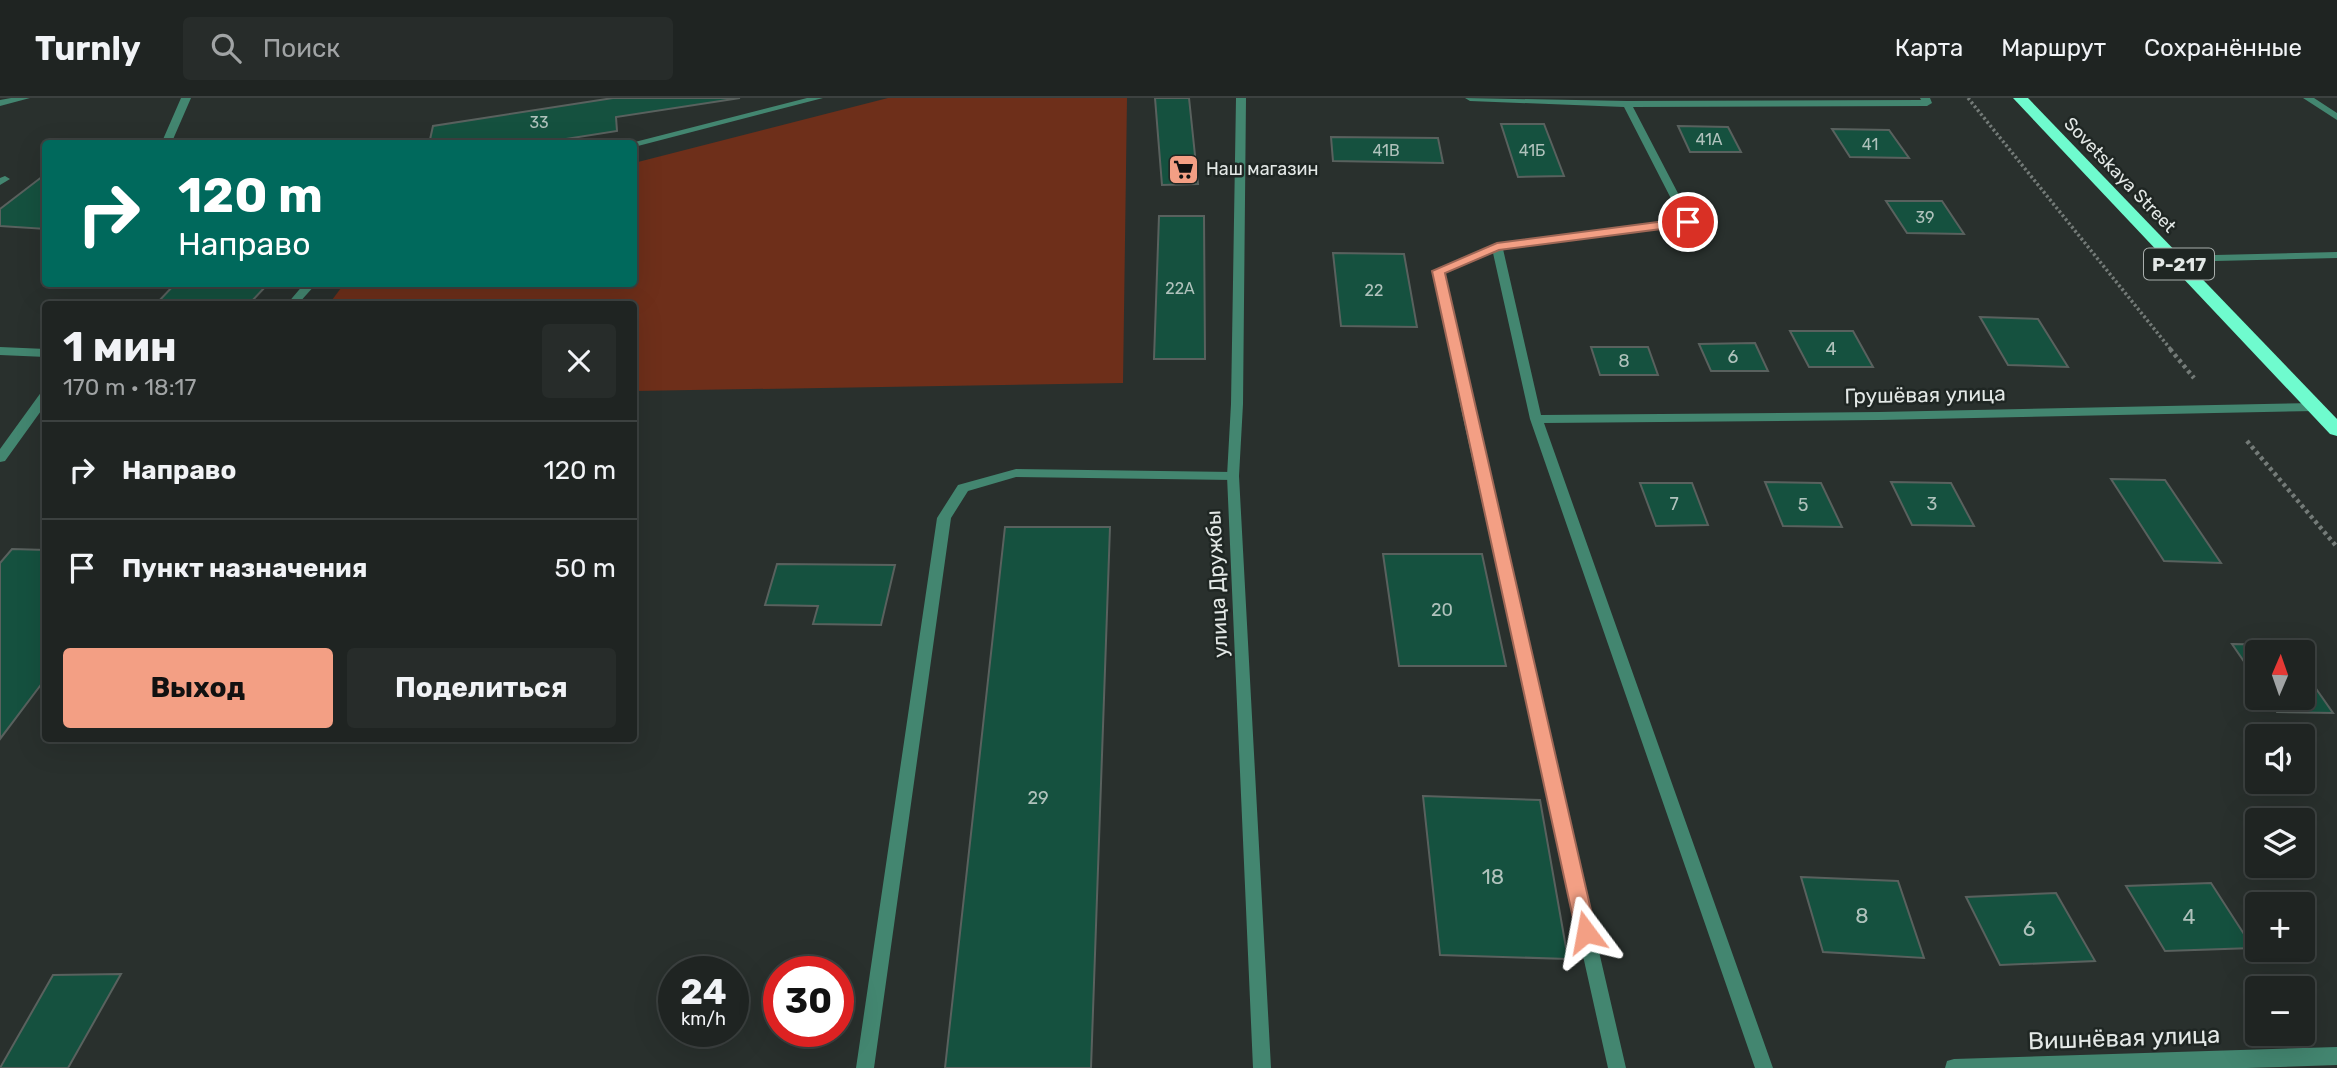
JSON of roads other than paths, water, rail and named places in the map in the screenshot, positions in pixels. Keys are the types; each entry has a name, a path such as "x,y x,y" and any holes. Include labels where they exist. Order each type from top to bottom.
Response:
{"highway":[{"name":"Sovetskaya Street","path":"2020,98 2337,430"}],"street":[{"path":"2,101 25,98"},
{"path":"168,140 186,98"},
{"path":"637,143 818,98"},
{"name":"улица Дружбы","path":"1241,98 1237,404 1233,476 1262,1068"},
{"path":"1470,98 1627,104 1927,103 1925,98"},
{"path":"2308,98 2337,117"},
{"path":"1617,1068 1438,271 1497,247 1688,222 1627,104"},
{"path":"1497,247 1536,419 1765,1068"},
{"path":"2174,258 2337,255"},
{"path":"295,301 307,287"},
{"path":"0,351 42,353"},
{"path":"0,458 42,400"},
{"name":"Грушёвая улица","path":"1536,419 1879,416 2315,407"},
{"path":"865,1068 944,518 963,488 1016,473 1233,476"},
{"name":"Вишнёвая улица","path":"1954,1068 2337,1056"}],"place":[{"name":"Наш магазин","path":"1183,169"}]}
